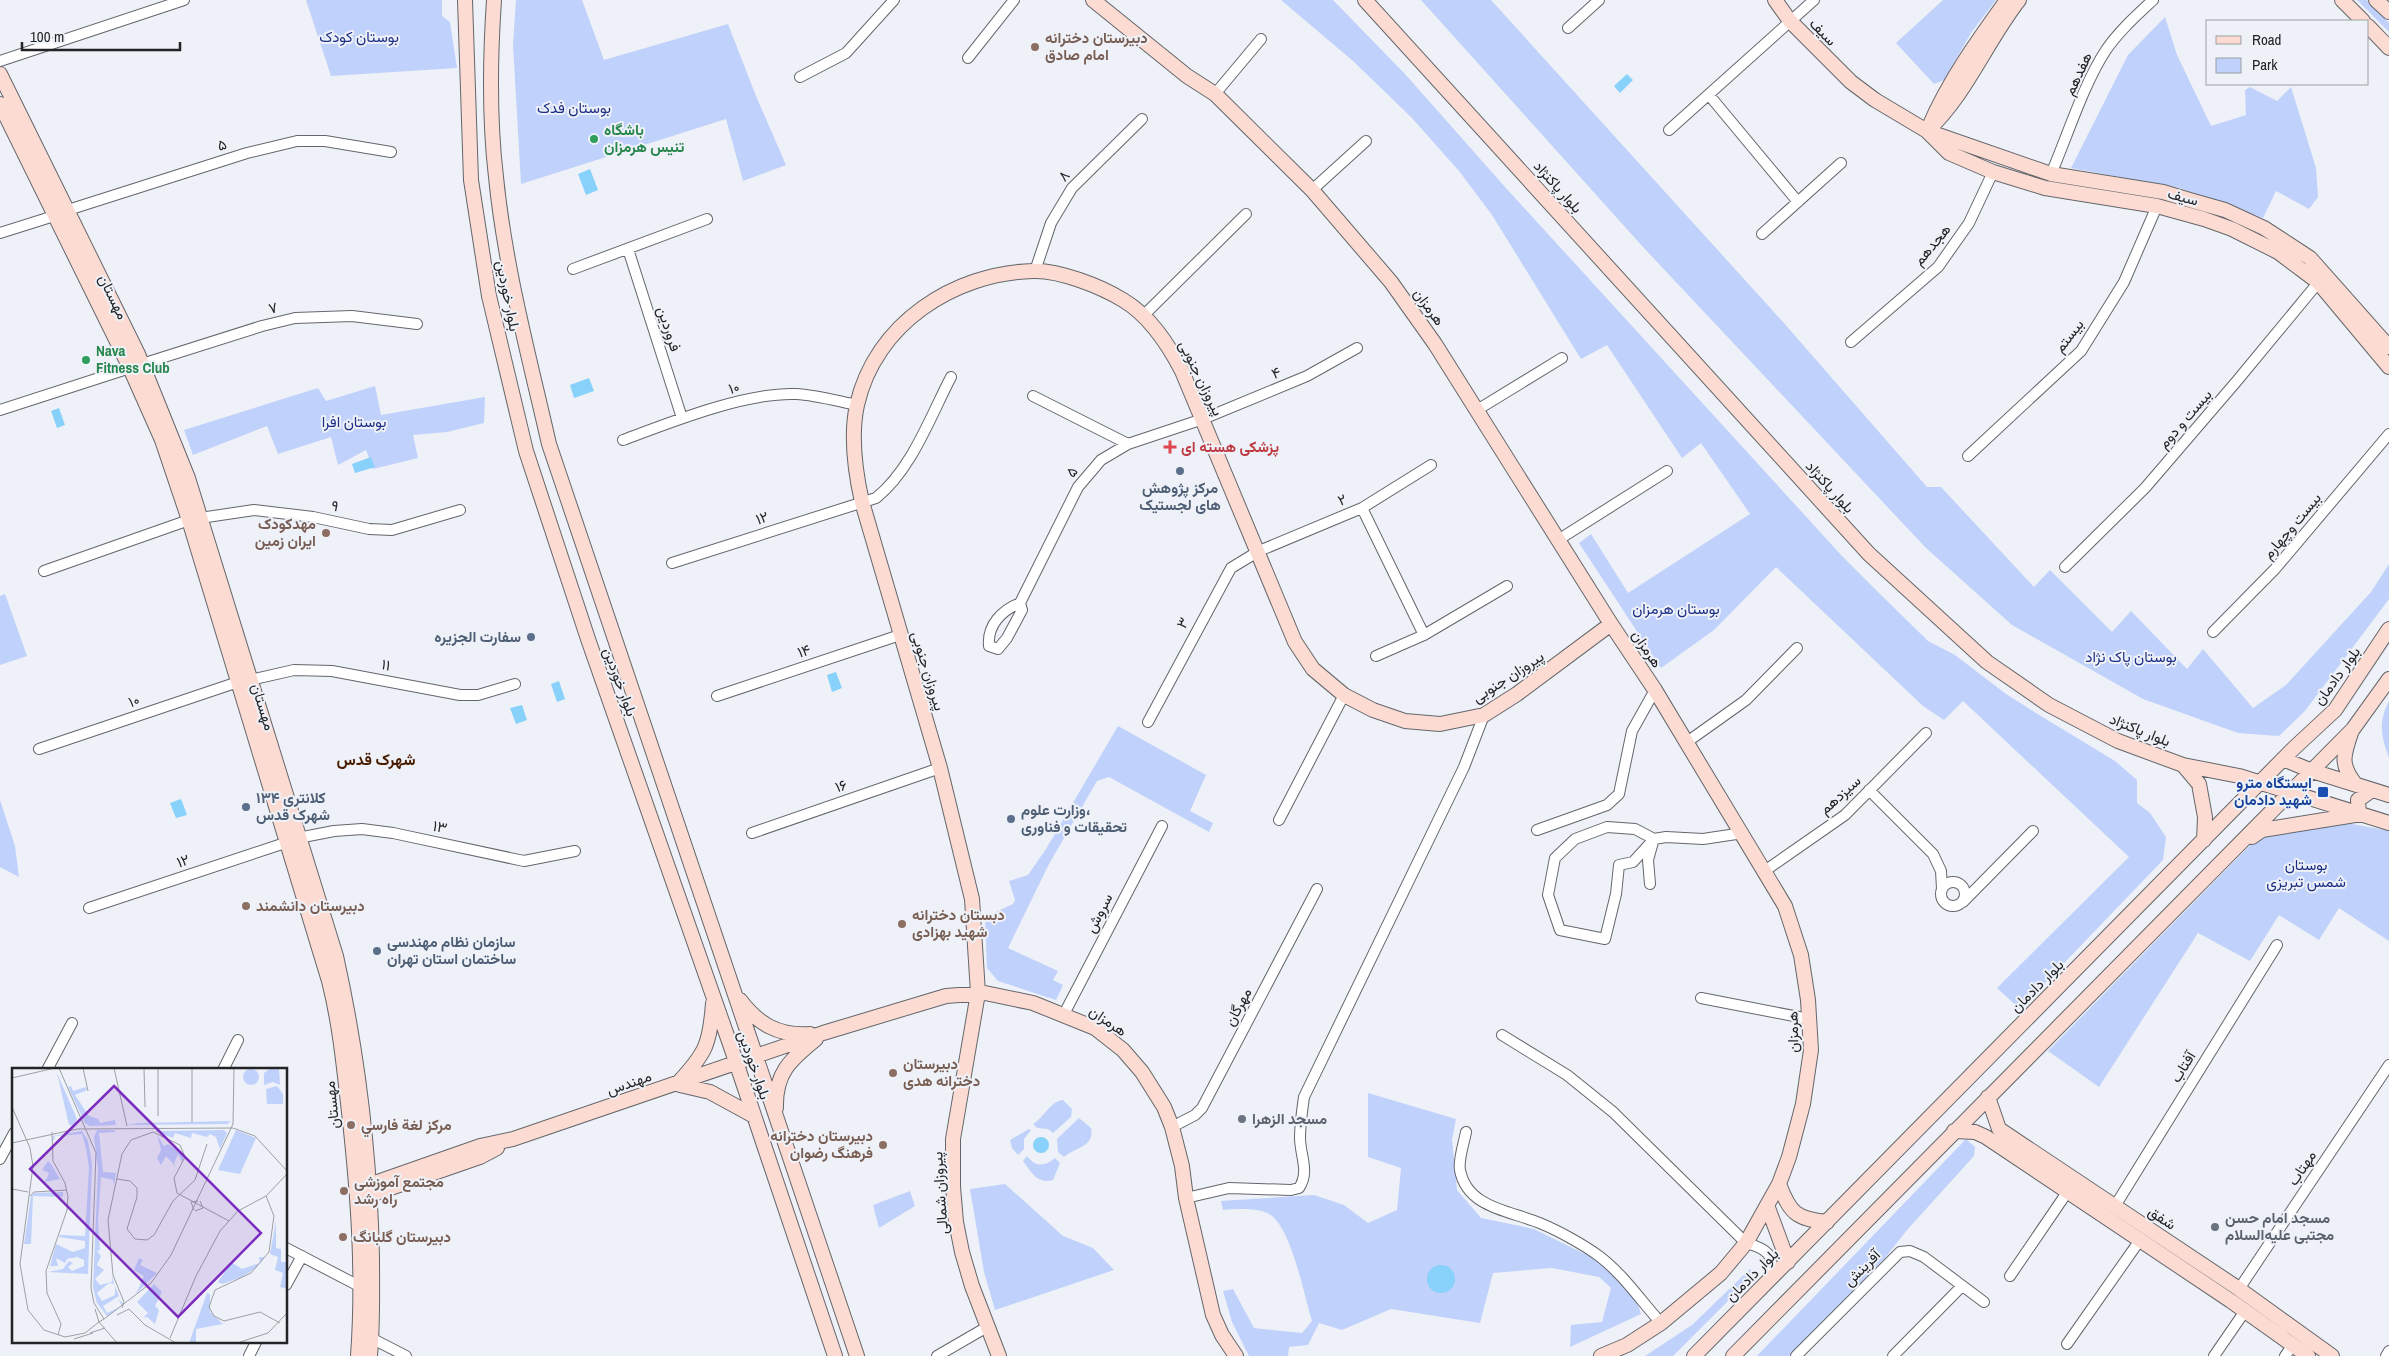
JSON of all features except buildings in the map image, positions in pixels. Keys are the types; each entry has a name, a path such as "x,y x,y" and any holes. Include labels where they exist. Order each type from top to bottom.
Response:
{"street":[{"path":"0,60 184,0"},
{"name":"بلوار خوردین","path":"465,0 471,180 489,296 526,451 588,639 754,1116 835,1356"},
{"name":"بلوار خوردین","path":"494,0 490,64 496,178 513,291 549,444 611,632 659,763 733,990 857,1356"},
{"path":"800,77 846,53 894,0"},
{"path":"968,58 1014,0"},
{"name":"بلوار پاکنژاد","path":"1365,0 1869,554 1986,662 2049,705 2118,741 2183,765 2239,776 2289,794 2389,823"},
{"path":"1568,28 1599,0"},
{"name":"سیف","path":"1775,0 1790,21 1850,82 1875,100 1927,131 1950,153 1993,172 2045,188 2157,206 2204,219 2254,239 2322,278 2389,367"},
{"path":"1669,130 1814,0"},
{"path":"1927,131 1936,109 1977,42 2007,0"},
{"path":"1927,131 1946,113 1986,48 2019,0"},
{"name":"هفدهم","path":"2051,174 2092,75 2105,51 2124,26 2153,0"},
{"path":"2342,0 2362,20"},
{"path":"2376,0 2389,12"},
{"name":"هرمزان","path":"1101,2 1187,76 1215,94 1312,190 1391,282 1436,344 1611,624 1655,690 1766,870 1786,906 1801,955 1811,1050 1804,1104 1779,1184 1746,1243 1721,1273 1661,1324 1626,1345 1601,1356"},
{"path":"2369,27 2389,48"},
{"path":"1215,94 1261,39"},
{"path":"0,74 68,210 136,366"},
{"path":"1709,95 1798,202"},
{"name":"مهستان","path":"0,104 54,216 136,366 162,440 195,519 353,1036 364,1192"},
{"name":"۸","path":"1035,271 1051,223 1072,188 1142,119"},
{"name":"سیف","path":"1927,131 1956,139 2000,157 2051,174 2163,192 2225,210 2264,228 2292,244 2389,347"},
{"name":"۵","path":"68,210 247,153 297,141 326,141 391,152"},
{"path":"1312,190 1366,141"},
{"path":"1993,172 2000,157"},
{"path":"1762,234 1841,163"},
{"name":"هجدهم","path":"1851,342 1938,266 1969,223 1993,172"},
{"path":"2045,188 2051,174"},
{"path":"2157,206 2163,192"},
{"name":"بیستم","path":"1968,456 2081,351 2124,282 2157,206"},
{"path":"0,233 68,210"},
{"path":"1142,316 1246,214"},
{"path":"574,269 707,219"},
{"name":"فروردین","path":"628,249 682,418"},
{"name":"پیروزان جنوبی","path":"978,993 972,899 940,768 862,502 856,474 854,444 857,405 870,370 889,339 920,308 937,297 972,281 996,275 1035,271 1079,280 1104,290 1124,300 1142,316 1169,347 1203,419 1295,642 1313,669 1344,695 1373,710 1404,721 1440,724 1484,715 1517,694 1611,624"},
{"name":"بیست و دوم","path":"2065,567 2146,488 2322,278"},
{"name":"۷","path":"0,410 274,322 295,318 352,316 417,324"},
{"name":"۴","path":"1203,419 1307,376 1357,348"},
{"path":"1477,410 1562,358"},
{"name":"۱۲","path":"672,563 876,498 896,476 910,456 951,377"},
{"name":"۱۰","path":"623,440 682,418 751,399 796,394 857,405"},
{"path":"1033,396 1128,444"},
{"name":"۵","path":"1020,603 1078,487 1100,460 1128,444 1203,419"},
{"name":"بیست وچهارم","path":"2213,632 2275,569 2389,434"},
{"name":"۲","path":"1259,551 1362,508 1431,465"},
{"path":"1558,540 1667,471"},
{"path":"1362,508 1424,635"},
{"name":"۹","path":"195,519 254,510 313,516 369,529 392,530 460,510"},
{"path":"44,571 195,519"},
{"name":"۳","path":"1148,722 1225,574 1238,562 1259,551"},
{"path":"1376,656 1424,635 1507,586"},
{"name":"بلوار دادمان","path":"1694,1356 2283,759 2335,710 2389,629"},
{"name":"۱۴","path":"717,696 900,635"},
{"path":"1687,742 1746,700 1797,648"},
{"name":"۱۱","path":"244,681 294,670 332,670 460,695 478,694 515,684"},
{"path":"1732,1356 2312,771 2352,729 2389,679"},
{"name":"۱۰","path":"39,749 244,681"},
{"path":"1537,830 1607,805 1618,794 1632,731 1655,690"},
{"path":"1280,820 1344,695"},
{"path":"1186,1198 1230,1188 1291,1190 1299,1188 1302,1184 1305,1174 1300,1139 1304,1098 1464,767 1484,715"},
{"path":"2352,729 2344,762 2346,772 2356,785"},
{"name":"سیزدهم","path":"1766,870 1845,815 1926,733"},
{"path":"2283,759 2312,771 2389,795"},
{"path":"2183,765 2199,784 2205,817 2204,840"},
{"name":"۱۶","path":"752,832 940,768"},
{"path":"1869,790 1934,854 1941,870 1942,898 1947,904 1955,906 1962,902 2033,832"},
{"path":"2229,853 2262,830 2359,815 2358,800 2372,790"},
{"name":"سروش","path":"1064,1014 1162,826"},
{"path":"1654,839 1633,862 1619,864 1616,894 1605,940 1560,930 1548,895 1554,858 1574,839 1607,827 1635,829 1654,839 1666,837 1703,839 1743,833"},
{"name":"۱۳","path":"293,840 334,831 362,829 393,833 524,861 575,851"},
{"path":"1650,884 1648,860 1654,839"},
{"name":"۱۲","path":"88,908 293,840"},
{"path":"1942,890 1947,883 1955,882 1963,886 1966,894 1962,902"},
{"name":"مهرگان","path":"1172,1127 1195,1115 1202,1108 1317,889"},
{"name":"آفتاب","path":"2115,1206 2278,945"},
{"path":"733,990 749,1012 766,1026 787,1034 823,1033"},
{"name":"هرمزان","path":"756,1058 823,1033 946,996 978,993 1018,999 1064,1014 1095,1028 1123,1050 1154,1088 1172,1127 1213,1315 1222,1335 1236,1356"},
{"name":"پیروزان شمالی","path":"978,993 954,1132 952,1159 956,1222 962,1252 999,1356"},
{"path":"713,997 711,1030 705,1050 676,1084 710,1092 754,1116"},
{"path":"1701,998 1809,1019"},
{"path":"48,1068 72,1023"},
{"path":"777,1121 778,1082 791,1061 823,1033"},
{"path":"1502,1035 1567,1075 1614,1112 1746,1243 1767,1251 1773,1260 1773,1277"},
{"path":"224,1068 238,1040"},
{"name":"مهندس","path":"364,1192 480,1146 513,1139 756,1058"},
{"name":"مهتاب","path":"2239,1289 2389,1065"},
{"name":"شفق","path":"1988,1097 1999,1129 2072,1186 2107,1218 2245,1311 2289,1351 2308,1356"},
{"name":"شفق","path":"1954,1131 1975,1132 1986,1137 2072,1186 2115,1206 2254,1299 2332,1356"},
{"path":"1466,1132 1460,1169 1466,1185 1475,1196 1487,1206 1542,1224 1599,1256 1630,1287 1661,1324"},
{"path":"0,1159 3,1144 12,1135"},
{"path":"1779,1184 1786,1204 1798,1216 1806,1220 1827,1222"},
{"path":"2010,1276 2072,1186"},
{"path":"364,1192 366,1336 370,1356"},
{"path":"1767,1205 1788,1262"},
{"path":"2107,1218 2115,1206"},
{"path":"2067,1344 2148,1228"},
{"path":"288,1249 366,1289"},
{"name":"آفرینش","path":"1796,1356 1900,1252 1910,1251 1917,1253 1984,1302"},
{"path":"288,1281 302,1256"},
{"path":"1893,1356 1962,1286"},
{"path":"2231,1301 2239,1289"},
{"path":"2214,1356 2254,1299"},
{"path":"937,1356 987,1326"},
{"path":"358,1356 366,1336"},
{"path":"366,1336 406,1356"},
{"path":"248,1356 255,1344"},
{"path":"2386,1356 2389,1351"}],"green space":[{"name":"بوستان کودک","path":"306,0 442,0 442,16 450,22 457,68 331,76"},
{"name":"بوستان فدک","path":"516,0 582,0 604,60 728,24 786,165 743,181 726,119 521,184 513,45"},
{"name":"بوستان هرمزان","path":"1281,0 1333,0 1405,74 1505,187 1842,556 1928,641 1955,655 2006,694 2115,761 2137,780 2137,803 2150,813 2166,837 2163,860 2020,1009 1997,988 2129,857 1963,701 1944,720 1923,706 1776,567 1714,630 1661,668 1579,543 1591,534 1628,593 1750,514 1701,443 1682,458 1607,345 1581,359 1492,215 1459,171 1411,117 1353,61"},
{"name":"بوستان پاک نژاد","path":"1421,0 1491,0 1783,322 1927,487 1941,487 2034,587 2050,570 2112,632 2131,611 2187,669 2203,649 2253,708 2286,685 2371,592 2389,564 2389,599 2305,711 2279,736 2238,733 2143,699 2012,625 1926,548 1643,247"},
{"path":"1943,0 1996,0 1971,33 1944,80 1934,84 1896,43"},
{"path":"2357,0 2367,0 2389,23 2389,32"},
{"path":"2165,17 2177,55 2211,126 2246,115 2245,90 2250,87 2277,101 2291,87 2316,168 2318,197 2309,209 2276,191 2263,218 2180,188 2071,168 2128,55"},
{"name":"بوستان افرا","path":"375,386 381,415 485,397 484,423 447,432 413,435 418,458 373,469 366,450 338,465 331,437 278,454 267,426 193,455 184,430 318,388 326,401"},
{"path":"5,594 27,656 0,665 0,596"},
{"path":"2389,701 2389,758 2384,743 2382,722"},
{"path":"1118,726 1206,775 1190,811 1213,823 1209,832 1109,777 1097,781 1049,864 1008,948 1058,971 1053,980 1063,985 1056,1000 998,981 987,968 985,917 1013,904 1015,900 1009,881 1028,875 1046,849"},
{"path":"0,800 15,846 19,877 0,867"},
{"name":"بوستان شمس تبریزی","path":"2342,822 2389,831 2389,941 2339,908 2319,940 2279,915 2250,961 2198,933 2099,1087 2048,1051 2257,838 2278,831"},
{"path":"1368,1093 1456,1119 1452,1140 1457,1190 1481,1218 1534,1229 1601,1262 1637,1302 1641,1314 1570,1347 1571,1325 1602,1322 1611,1288 1599,1277 1552,1268 1493,1273 1480,1323 1391,1309 1342,1330 1319,1323 1308,1345 1289,1347 1288,1356 1249,1356 1232,1322 1223,1291 1233,1289 1254,1328 1302,1333 1312,1321 1291,1249 1279,1224 1272,1216 1262,1211 1249,1209 1223,1210 1221,1201 1314,1195 1344,1205 1368,1223 1397,1210 1401,1168 1368,1157"},
{"path":"1063,1100 1072,1109 1071,1117 1053,1133 1048,1129 1037,1128 1033,1124 1054,1104"},
{"path":"1079,1118 1091,1128 1090,1139 1083,1146 1064,1157 1058,1152 1057,1139"},
{"path":"1029,1129 1031,1130 1024,1139 1024,1149 1018,1155 1012,1148 1010,1140"},
{"path":"1966,1139 1975,1147 1974,1156 1907,1230 1885,1258 1789,1356 1757,1356"},
{"path":"1027,1156 1037,1164 1048,1163 1055,1158 1060,1163 1053,1180 1043,1181 1035,1176 1023,1161"},
{"path":"1005,1184 1063,1236 1093,1248 1114,1270 995,1310 984,1272 970,1189"},
{"path":"910,1191 915,1206 879,1228 873,1205"},
{"path":"1750,1269 1755,1274 1673,1356 1645,1356 1692,1325"}],"shaded area":[{"path":"1627,74 1633,80 1620,93 1614,86"},
{"path":"590,169 598,190 586,195 578,174"},
{"path":"589,378 594,391 574,398 570,385"},
{"path":"59,408 65,425 57,428 51,411"},
{"path":"371,457 375,467 355,473 352,464"},
{"path":"836,672 842,688 832,692 827,675"},
{"path":"559,681 565,699 557,702 551,684"},
{"path":"522,705 527,720 516,724 510,708"},
{"path":"181,799 187,815 176,818 170,803"},
{"path":"1038,1137 1044,1137 1049,1142 1047,1151 1038,1153 1033,1148 1033,1142"},
{"path":"1441,1265 1451,1269 1455,1279 1451,1289 1441,1293 1431,1289 1427,1279 1431,1269"}],"place":[{"name":"دبیرستان دخترانه امام صادق","path":"1035,47"},
{"name":"باشگاه تنیس هرمزان","path":"594,139"},
{"name":"Nava Fitness Club","path":"86,360"},
{"name":"پزشکی هسته ای","path":"1170,447"},
{"name":"مرکز پژوهش های لجستیک","path":"1180,471"},
{"name":"مهدکودک ایران زمین","path":"326,533"},
{"name":"سفارت الجزیره","path":"531,637"},
{"name":"ایستگاه مترو شهید دادمان","path":"2323,792"},
{"name":"کلانتری ۱۳۴ شهرک قدس","path":"246,807"},
{"name":"وزارت علوم، تحقیقات و فناوری","path":"1011,819"},
{"name":"دبیرستان دانشمند","path":"246,906"},
{"name":"دبستان دخترانه شهید بهزادی","path":"902,924"},
{"name":"سازمان نظام مهندسی ساختمان استان تهران","path":"377,951"},
{"name":"دبیرستان دخترانه هدی","path":"893,1073"},
{"name":"مسجد الزهرا","path":"1242,1119"},
{"name":"مركز لغة فارسي","path":"351,1125"},
{"name":"دبیرستان دخترانه فرهنگ رضوان","path":"883,1145"},
{"name":"مجتمع آموزشی راه رشد","path":"344,1191"},
{"name":"مسجد امام حسن مجتبی علیه‌السلام","path":"2215,1227"},
{"name":"دبیرستان گلبانگ","path":"343,1237"}],"district":[{"name":"شهرک قدس","path":"376,759"}]}
